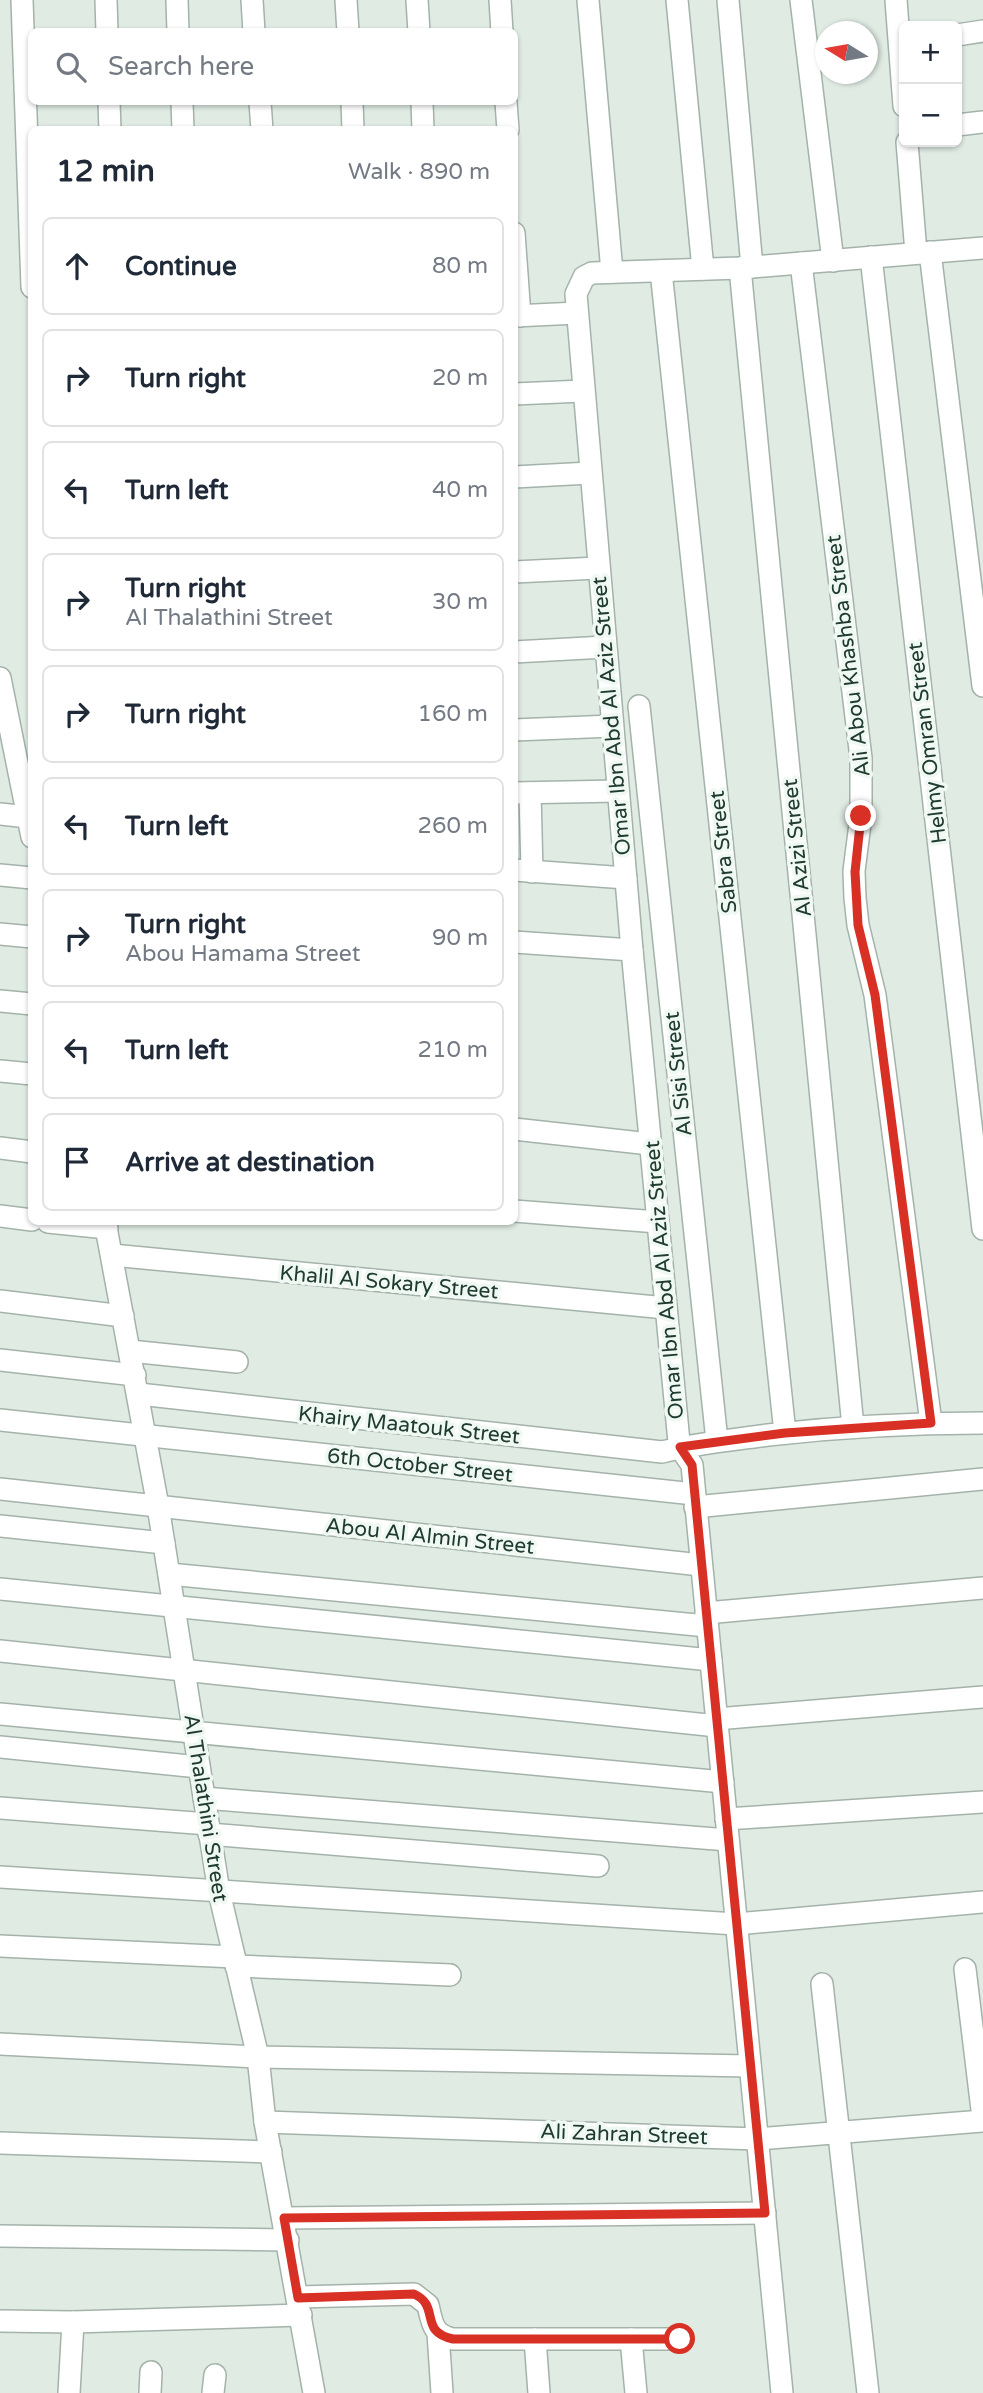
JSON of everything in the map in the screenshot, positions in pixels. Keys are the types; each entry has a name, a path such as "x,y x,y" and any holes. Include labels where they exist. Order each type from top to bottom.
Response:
{"street":[{"path":"22,0 28,172"},
{"path":"106,0 107,28"},
{"path":"177,0 178,28"},
{"path":"252,0 254,28"},
{"path":"346,0 348,28"},
{"path":"417,0 419,28"},
{"path":"500,0 502,28"},
{"path":"588,0 612,272 746,268 983,248"},
{"path":"677,0 703,270"},
{"name":"Al Azizi Street","path":"729,0 746,268 853,1427"},
{"path":"801,0 833,261"},
{"path":"896,0 902,84"},
{"path":"962,35 983,31"},
{"path":"109,105 110,126"},
{"path":"182,105 183,126"},
{"path":"260,105 262,126"},
{"path":"352,105 353,126"},
{"path":"422,105 423,126"},
{"path":"506,105 508,126"},
{"path":"962,124 983,122"},
{"path":"908,147 983,687"},
{"name":"Helmy Omran Street","path":"871,257 983,1229"},
{"name":"Ali Abou Khashba Street","path":"801,263 861,758 861,816 855,872 856,912 875,995 931,1423"},
{"name":"Sabra Street","path":"661,271 785,1433"},
{"name":"Omar Ibn Abd Al Aziz Street","path":"612,272 592,273 584,277 576,294 583,391 666,1308 680,1447 692,1465 782,2393"},
{"path":"518,316 577,313"},
{"path":"518,394 583,391"},
{"path":"518,477 590,473"},
{"path":"518,572 598,568"},
{"path":"518,652 605,647"},
{"path":"0,678 6,738 28,812"},
{"name":"Al Sisi Street","path":"639,706 717,1441"},
{"path":"518,730 612,726"},
{"path":"618,791 522,793 523,871 626,878"},
{"path":"0,814 28,815"},
{"path":"0,875 28,878"},
{"path":"0,934 28,937"},
{"path":"518,942 632,950"},
{"path":"0,1001 28,1004"},
{"path":"0,1071 28,1074"},
{"path":"518,1129 650,1144"},
{"path":"0,1148 28,1152"},
{"path":"518,1211 658,1222"},
{"path":"0,1216 28,1220"},
{"name":"Al Thalathini Street","path":"106,1225 147,1437 219,1892 258,2057 265,2122 314,2393"},
{"name":"Khalil Al Sokary Street","path":"112,1255 666,1308"},
{"path":"0,1301 123,1316"},
{"path":"130,1351 237,1362"},
{"name":"Khairy Maatouk Street","path":"0,1360 137,1385 662,1452 717,1441 785,1433 931,1423 983,1423"},
{"name":"6th October Street","path":"0,1420 695,1500 983,1479"},
{"name":"Abou Al Almin Street","path":"0,1489 701,1565"},
{"path":"0,1526 164,1543"},
{"path":"169,1574 706,1619 983,1588"},
{"path":"0,1590 710,1660"},
{"path":"0,1651 717,1723 983,1697"},
{"path":"0,1714 723,1782"},
{"path":"0,1747 199,1767"},
{"path":"204,1798 727,1830 983,1802"},
{"path":"0,1808 598,1866"},
{"path":"0,1877 736,1924 983,1902"},
{"path":"0,1946 450,1975"},
{"path":"965,1969 983,2119"},
{"path":"822,1984 869,2393"},
{"path":"0,2044 258,2057 750,2066"},
{"name":"Ali Zahran Street","path":"265,2122 757,2139 983,2119"},
{"path":"0,2144 271,2152"},
{"path":"284,2218 765,2213"},
{"path":"0,2236 288,2240"},
{"path":"0,2321 73,2322 300,2306 414,2294 428,2305 433,2328 453,2339 680,2339"},
{"path":"69,2393 73,2322"},
{"path":"438,2333 442,2393"},
{"path":"535,2339 539,2393"},
{"path":"631,2339 636,2393"}],"route":[{"path":"680,2339 453,2339 445,2337 433,2328 428,2305 414,2294 298,2298 284,2218 765,2213 692,1465 680,1447 785,1433 931,1423 875,995 858,925 855,872 861,816"}]}
